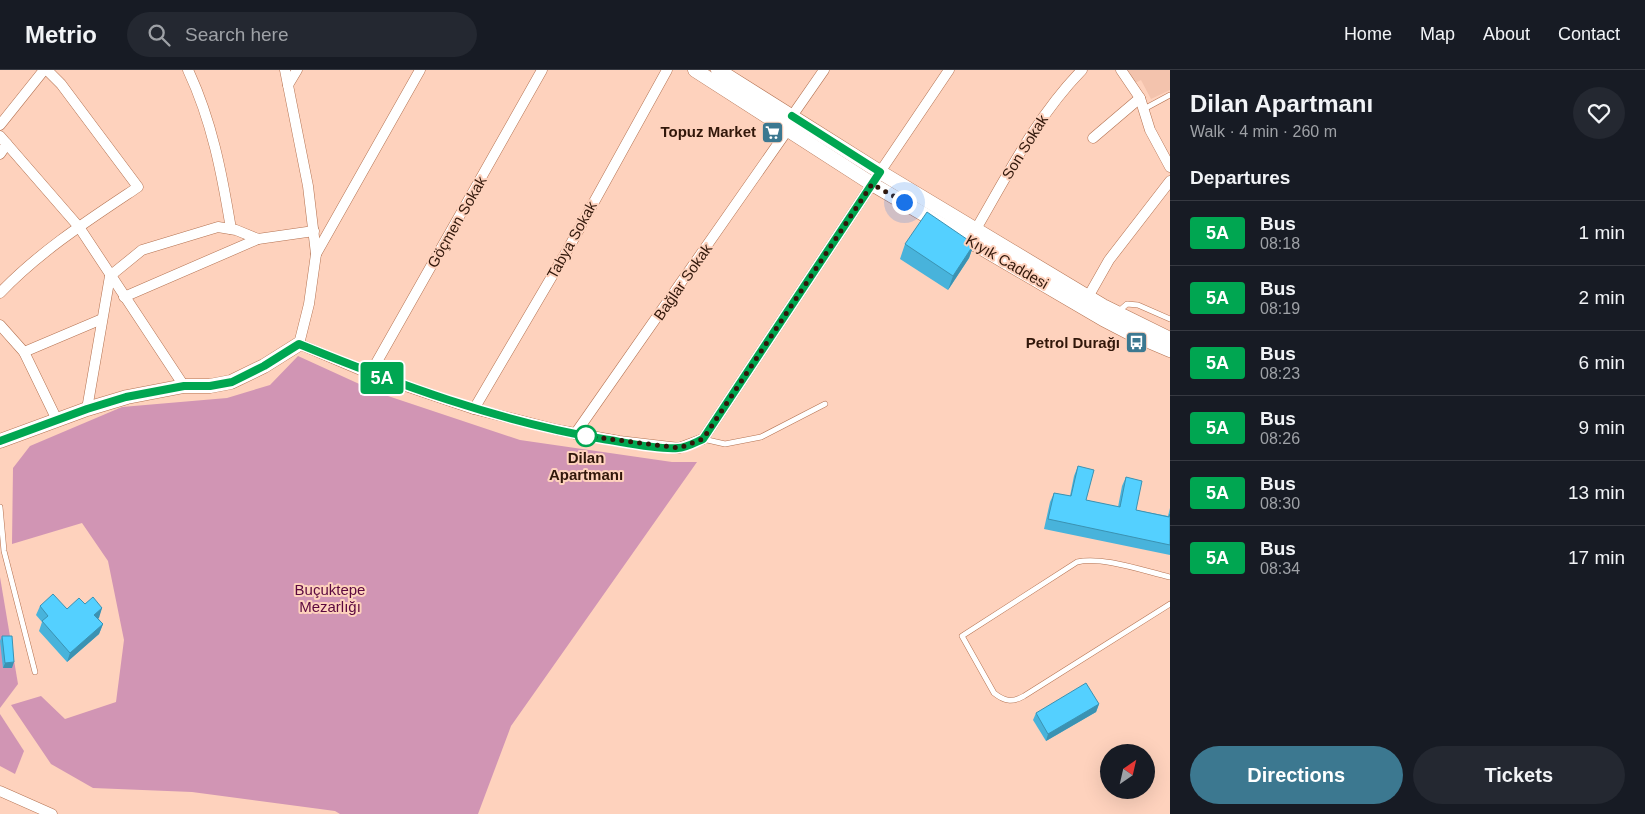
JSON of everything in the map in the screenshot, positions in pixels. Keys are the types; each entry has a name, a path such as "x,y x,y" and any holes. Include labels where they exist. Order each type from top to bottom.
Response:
{"main road":[{"name":"Kıyık Caddesi","path":"695,70 791,122"},
{"name":"Kıyık Caddesi","path":"718,70 791,122 876,178 1103,319 1170,350"},
{"name":"Kıyık Caddesi","path":"876,178 976,229 1116,313 1170,339"},
{"path":"0,441 87,409 126,397 184,386 210,386 232,382 264,366 299,344"}],"street":[{"path":"0,125 46,70 61,84 138,187 79,227 17,275 0,293"},
{"path":"188,70 200,96 220,162 231,229"},
{"path":"286,70 314,231 316,254 309,304 299,344 370,374 474,409 575,434 679,448 703,439 949,70"},
{"path":"288,85 297,70"},
{"path":"316,254 420,70"},
{"name":"Göçmen Sokak","path":"370,374 542,70"},
{"name":"Tabya Sokak","path":"474,409 568,249 667,70"},
{"name":"Bağlar Sokak","path":"575,434 791,122 824,70"},
{"name":"Son Sokak","path":"976,229 1038,124 1064,89 1082,70"},
{"path":"1120,70 1140,98 1150,130 1170,167"},
{"path":"1093,138 1140,98"},
{"path":"3,140 79,227 124,298 184,386"},
{"path":"0,154 3,140"},
{"path":"1088,297 1109,260 1170,181"},
{"path":"87,409 110,276 142,250 218,227 231,229 258,239"},
{"path":"124,298 258,239 314,231"},
{"path":"24,352 102,319"},
{"path":"0,325 24,352 57,420"},
{"path":"0,791 52,814"}],"lane":[{"path":"1143,109 1170,95"},
{"path":"1116,313 1127,304 1138,305 1170,319"},
{"path":"703,439 725,444 761,437 825,404"},
{"path":"0,507 4,551 35,672"},
{"path":"1170,577 1086,560 1077,562 962,636 994,693 1001,699 1011,701 1024,696 1170,604"}],"shaded area":[{"path":"1128,70 1170,70 1170,90 1151,99 1141,80 1135,83"}],"green space":[{"name":"Buçuktepe Mezarlığı","path":"298,356 379,393 520,440 672,462 697,462 511,726 478,814 340,814 335,811 192,792 93,788 51,764 11,705 41,696 65,719 116,702 124,640 108,561 82,523 12,544 13,468 30,446 122,407 227,398 270,385"},
{"path":"0,577 18,684 0,708"},
{"path":"0,714 24,751 15,774 0,766"}],"building":[{"path":"927,212 974,244 953,276 905,244"},
{"path":"1078,466 1094,470 1086,500 1120,507 1126,477 1142,481 1136,510 1169,517 1170,514 1170,545 1048,519 1054,493 1071,496"},
{"path":"53,594 67,609 79,598 85,604 93,597 102,608 94,615 103,624 70,653 42,621 48,616 40,606"},
{"path":"2,636 12,636 14,662 5,663"},
{"path":"1086,683 1099,704 1048,734 1036,713"}],"bus line":[{"name":"5A","path":"0,441 87,409 126,397 184,386 210,386 232,382 247,376 299,344 370,374 474,409 575,434 619,442 679,448 703,439 880,172 792,116"}],"place":[{"name":"Topuz Market","path":"772,132"},
{"name":"Petrol Durağı","path":"1136,343"},
{"name":"Dilan Apartmanı","path":"586,436"}],"route":[{"path":"586,436 619,442 679,448 703,439 872,184 904,202"}]}
